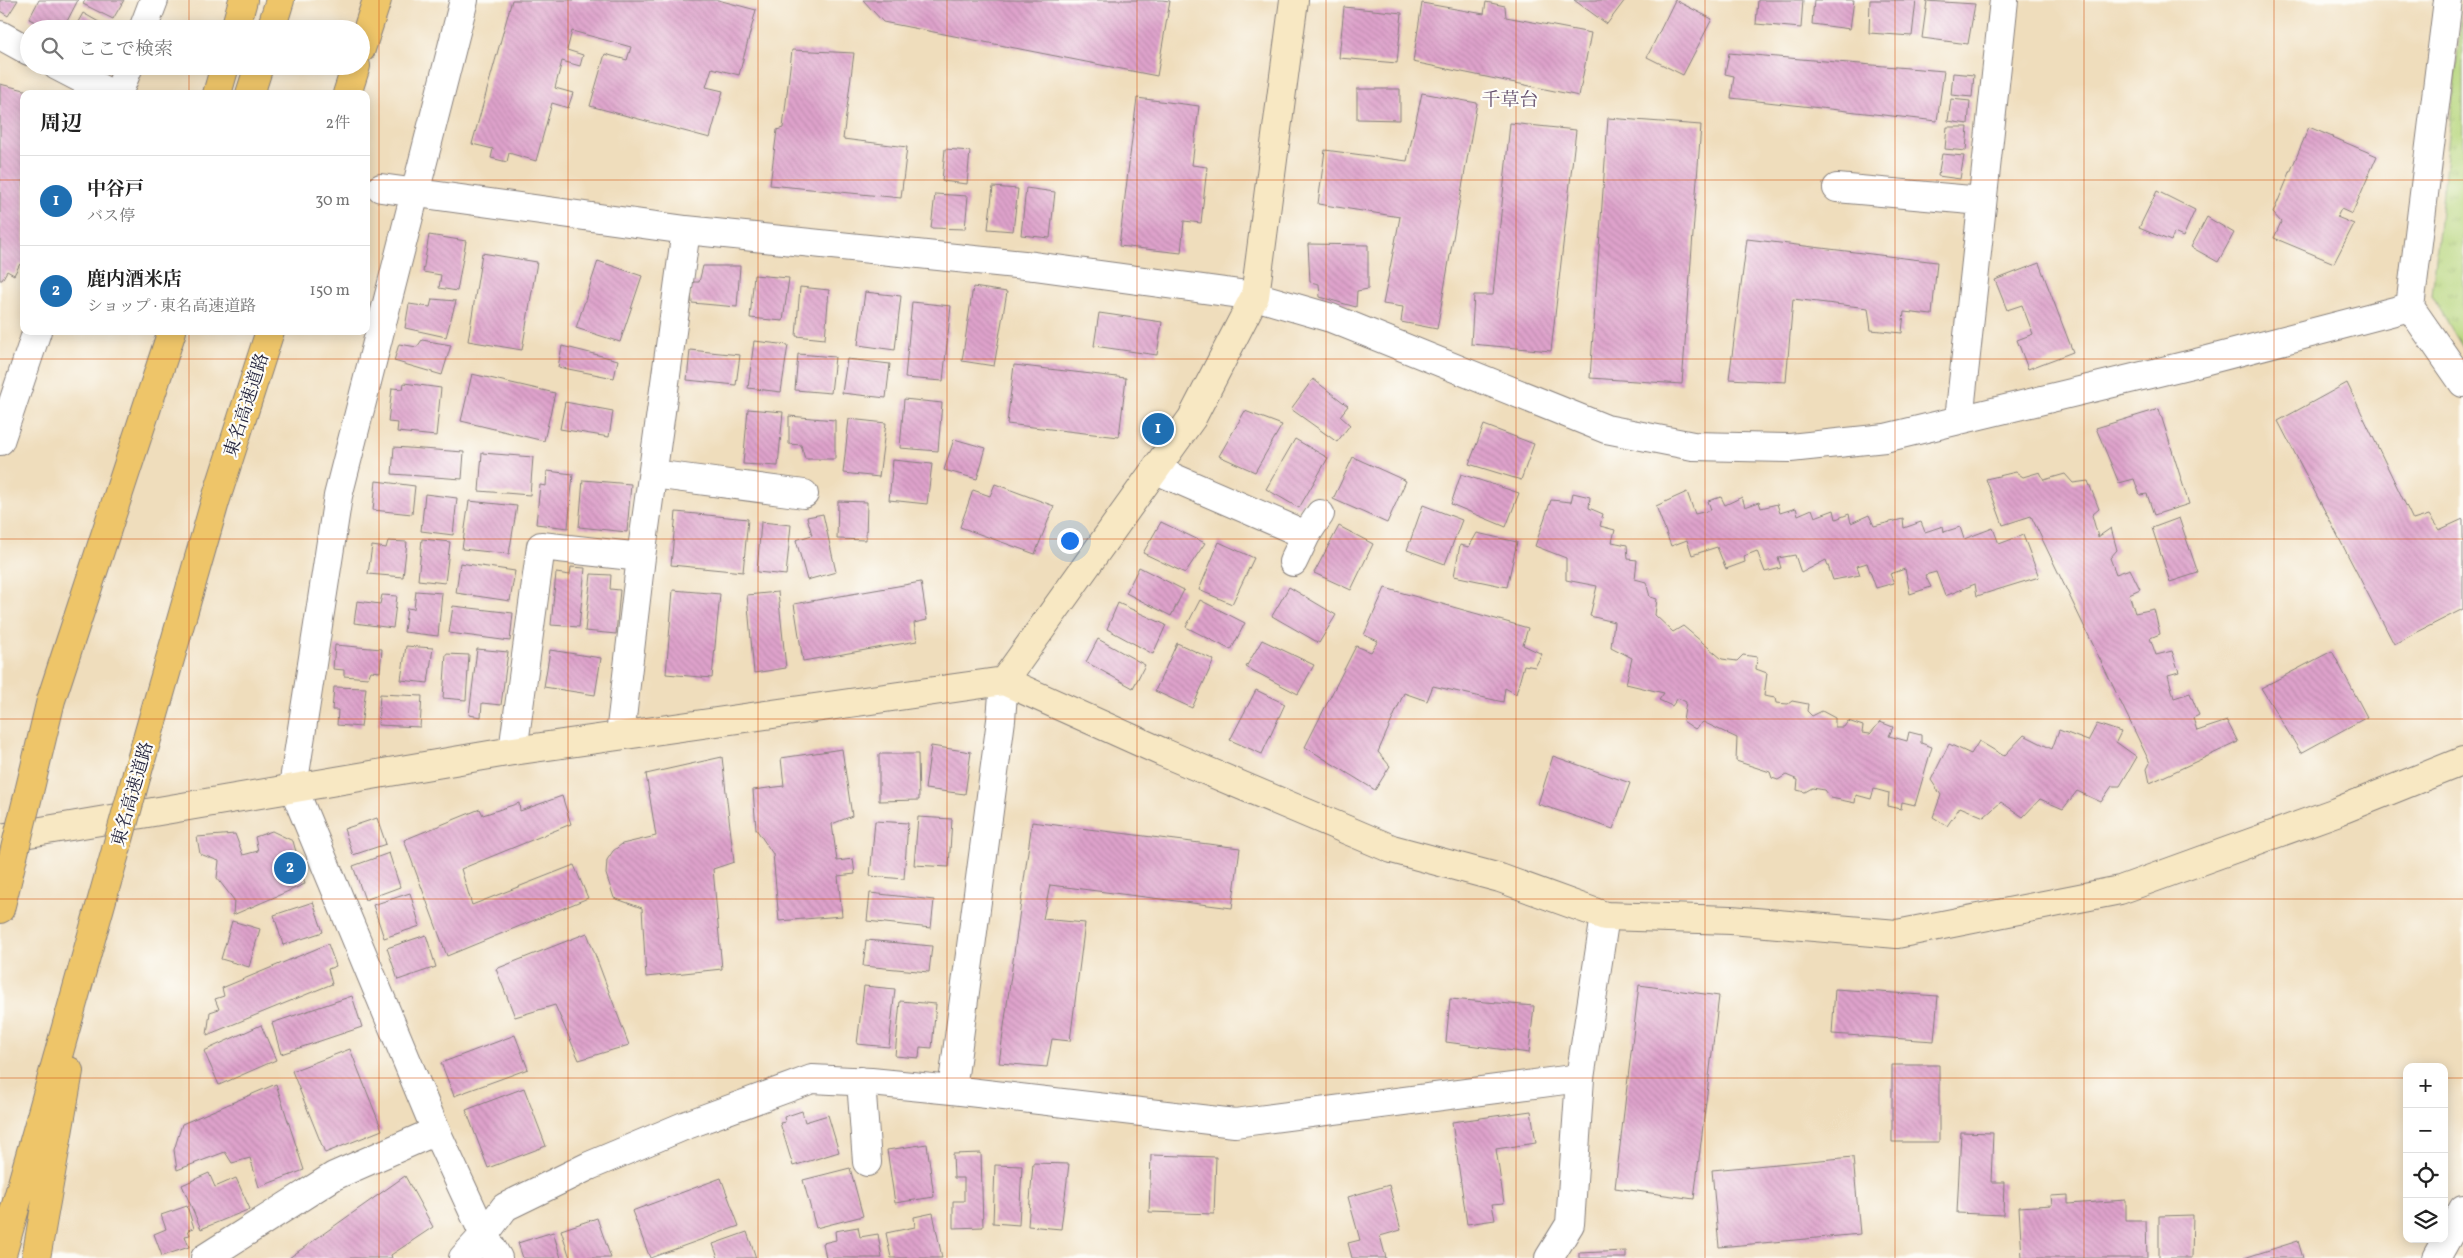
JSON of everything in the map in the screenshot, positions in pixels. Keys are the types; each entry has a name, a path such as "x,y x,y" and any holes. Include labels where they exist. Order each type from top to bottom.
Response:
{"highway":[{"path":"237,20 243,0"},
{"path":"274,20 280,0"},
{"path":"370,21 377,0"},
{"path":"218,90 222,75"},
{"path":"251,90 256,75"},
{"path":"348,90 353,75"},
{"path":"51,700 151,335"},
{"path":"0,909 4,864 23,791 171,335"},
{"name":"東名高速道路","path":"1,1258 215,502 269,335"},
{"path":"36,1258 96,917"}],"street":[{"path":"146,20 154,0"},
{"path":"464,0 338,496 293,787 436,1131 491,1247"},
{"path":"952,1090 1001,720 1004,681 1192,418 1255,296 1294,0"},
{"path":"1959,420 2004,0"},
{"path":"2448,0 2410,307 2463,383"},
{"path":"0,35 20,46"},
{"path":"74,75 103,90"},
{"path":"120,90 125,75"},
{"path":"381,188 686,230 1034,266 1255,296 1331,318 1606,429 1693,446 1790,448 1885,438 2200,362 2410,307"},
{"path":"1837,188 1982,201"},
{"path":"620,735 641,557 654,474 686,230"},
{"path":"0,442 36,335"},
{"path":"1156,470 1313,525 1293,562"},
{"path":"654,474 804,494"},
{"path":"513,751 541,546 641,557"},
{"path":"0,838 513,751 1004,681 1162,752 1392,849 1500,878 1605,916 1731,920 1897,934 2120,890 2336,812 2463,761"},
{"path":"1549,1258 1570,1224 1580,1078 1605,916"},
{"path":"463,1258 491,1247 505,1207 589,1166 684,1126 812,1079 861,1081 952,1090 1235,1123 1580,1078"},
{"path":"861,1081 867,1162"},
{"path":"205,1258 334,1176 436,1131"},
{"path":"2436,1258 2463,1209"}],"green space":[{"path":"2463,2 2463,348 2432,296"}],"building":[{"path":"0,0 18,0 8,16 0,11"},
{"path":"39,0 78,0 68,20 29,19"},
{"path":"85,0 124,0 113,19 83,4"},
{"path":"512,0 718,0 756,10 739,75 712,68 706,87 723,91 710,138 590,106 605,54 627,60 631,47 572,31 567,50 583,55 580,66 562,61 555,88 573,93 568,108 552,103 536,161 509,153 507,162 491,158 493,149 472,144"},
{"path":"863,0 1170,1 1157,76 883,22"},
{"path":"1574,0 1625,0 1607,24"},
{"path":"1675,0 1712,19 1683,75 1647,57"},
{"path":"1758,0 1803,0 1801,28 1756,24"},
{"path":"1814,0 1854,0 1850,29 1812,24"},
{"path":"1870,0 1916,0 1912,36 1869,33"},
{"path":"1927,1 1975,4 1968,44 1922,38"},
{"path":"1486,2 1505,6 1506,17 1591,33 1579,96 1413,62 1422,3 1484,14"},
{"path":"1344,7 1402,13 1397,63 1339,58"},
{"path":"83,13 95,20 79,20"},
{"path":"792,50 854,53 843,139 907,147 901,198 770,185 777,130 783,128"},
{"path":"1729,53 1944,71 1937,121 1731,98 1734,76 1725,74"},
{"path":"1953,73 1974,75 1972,97 1951,95"},
{"path":"0,84 25,90 20,90 20,264 14,275 7,271 2,280 0,280"},
{"path":"1357,89 1400,89 1400,120 1357,119"},
{"path":"1422,93 1477,103 1437,329 1401,322 1403,307 1383,304 1400,217 1318,204 1325,150 1407,161"},
{"path":"1137,98 1199,106 1192,165 1207,167 1201,223 1184,221 1181,253 1119,246"},
{"path":"1951,99 1970,101 1968,124 1948,121"},
{"path":"1608,118 1701,125 1682,384 1590,378"},
{"path":"1510,123 1576,130 1551,351 1471,344 1474,295 1493,295"},
{"path":"1947,127 1968,127 1966,151 1945,149"},
{"path":"2309,127 2377,156 2352,214 2341,209 2337,217 2354,224 2334,263 2274,238 2281,222 2273,213"},
{"path":"945,149 970,151 967,184 942,181"},
{"path":"1942,154 1964,156 1960,179 1938,176"},
{"path":"993,187 1018,189 1013,231 988,229"},
{"path":"1026,188 1055,192 1050,238 1021,235"},
{"path":"2157,191 2195,210 2183,237 2174,233 2171,241 2139,228"},
{"path":"935,194 968,196 965,229 931,228"},
{"path":"2207,217 2234,233 2218,262 2191,247"},
{"path":"429,235 466,241 457,291 439,288 441,275 423,272"},
{"path":"1747,239 1937,262 1932,315 1904,312 1902,333 1871,330 1868,308 1793,299 1786,382 1729,379"},
{"path":"1308,244 1368,245 1368,289 1357,291 1356,307 1320,297 1319,284 1310,282"},
{"path":"482,253 537,262 522,350 468,341"},
{"path":"598,261 642,276 620,342 576,328"},
{"path":"2039,263 2073,352 2028,369 2017,340 2033,334 2022,305 2007,310 1995,280"},
{"path":"703,266 740,266 737,307 692,303 690,282 699,282"},
{"path":"754,275 789,278 783,321 750,318"},
{"path":"800,287 829,290 825,339 796,336"},
{"path":"973,287 1007,292 994,366 962,361"},
{"path":"865,292 901,296 895,350 858,345"},
{"path":"432,299 456,301 446,337 405,328 409,304 430,307"},
{"path":"912,302 951,306 943,381 905,378"},
{"path":"1099,313 1162,322 1157,355 1094,346"},
{"path":"422,340 451,345 442,375 394,361 399,344 417,347"},
{"path":"754,341 788,345 781,392 748,388"},
{"path":"562,346 618,360 614,378 558,367"},
{"path":"690,350 740,355 736,385 687,380"},
{"path":"798,354 835,357 831,393 795,390"},
{"path":"847,359 890,364 886,398 842,393"},
{"path":"1014,365 1126,378 1119,437 1007,424"},
{"path":"472,374 555,393 544,441 461,421"},
{"path":"1313,379 1348,406 1340,416 1350,425 1337,442 1291,409"},
{"path":"404,383 441,388 436,436 397,432 398,423 388,422 392,388 403,389"},
{"path":"2347,383 2413,520 2429,515 2439,530 2463,519 2463,609 2394,644 2278,421"},
{"path":"904,399 942,403 938,451 900,448"},
{"path":"565,402 613,411 609,437 560,429"},
{"path":"748,409 783,412 778,466 743,464"},
{"path":"2159,409 2189,504 2154,515 2147,494 2140,495 2134,479 2119,483 2096,428"},
{"path":"1245,411 1282,425 1255,472 1219,456"},
{"path":"789,416 835,420 835,459 805,459 801,445 789,444"},
{"path":"849,419 886,423 879,477 843,473"},
{"path":"1484,425 1534,444 1521,480 1469,464"},
{"path":"954,439 986,448 977,479 944,470"},
{"path":"1295,439 1328,458 1299,508 1266,489"},
{"path":"394,447 464,452 462,479 392,474"},
{"path":"482,453 533,457 530,495 479,491"},
{"path":"1353,457 1406,481 1387,523 1333,499"},
{"path":"893,460 932,464 927,504 889,500"},
{"path":"547,471 573,474 568,528 536,524 540,485 546,486"},
{"path":"2016,472 2023,477 2040,472 2044,480 2065,474 2073,483 2088,481 2099,509 2092,515 2098,537 2111,528 2117,550 2110,558 2116,574 2130,569 2140,589 2129,594 2135,613 2154,609 2160,634 2150,638 2156,655 2172,651 2179,672 2168,675 2174,698 2190,693 2199,715 2193,718 2197,731 2227,721 2238,742 2150,783 2147,769 2150,763 2031,516 2003,525 1986,479"},
{"path":"1461,474 1519,493 1506,527 1451,504"},
{"path":"583,480 631,484 627,532 579,527"},
{"path":"376,481 415,486 412,514 373,510"},
{"path":"995,484 1054,506 1035,554 960,527 973,490 990,496"},
{"path":"1687,492 1695,514 1711,510 1708,501 1721,497 1725,505 1742,497 1745,507 1759,502 1761,508 1777,504 1780,513 1796,508 1798,515 1812,509 1815,517 1834,510 1836,519 1849,514 1851,523 1869,515 1874,526 1903,519 1904,528 1921,522 1925,532 1943,526 1944,532 1960,527 1964,539 1993,528 1999,544 2023,535 2039,577 1977,596 1975,584 1945,596 1936,572 1925,575 1931,587 1910,594 1905,569 1890,574 1894,583 1876,588 1867,563 1857,566 1860,575 1833,580 1826,560 1801,573 1795,555 1778,558 1781,568 1765,572 1757,551 1744,556 1745,562 1726,569 1717,547 1692,555 1687,540 1671,546 1656,506"},
{"path":"1573,493 1590,497 1589,508 1603,514 1600,526 1615,530 1612,542 1627,545 1628,559 1637,560 1635,579 1646,582 1650,597 1657,599 1655,615 1673,632 1683,626 1722,659 1737,661 1743,655 1757,657 1756,669 1767,673 1764,696 1775,698 1776,703 1788,704 1792,701 1808,704 1807,711 1812,716 1822,711 1835,718 1835,727 1844,727 1848,721 1863,726 1862,733 1870,734 1880,722 1893,727 1889,736 1907,741 1909,732 1921,735 1921,743 1932,747 1915,805 1902,802 1901,809 1888,806 1889,793 1874,789 1871,799 1856,795 1855,803 1831,798 1825,790 1812,788 1805,792 1797,790 1798,780 1786,775 1778,780 1772,778 1770,772 1736,761 1737,738 1703,722 1695,729 1683,721 1686,702 1678,698 1672,706 1659,700 1664,693 1626,684 1632,658 1611,647 1614,622 1590,616 1597,586 1566,580 1566,558 1535,546 1551,500 1571,502"},
{"path":"425,494 457,498 453,535 421,531"},
{"path":"469,501 517,506 509,554 462,549"},
{"path":"838,501 867,502 866,540 837,539"},
{"path":"1423,505 1462,520 1445,564 1407,550"},
{"path":"676,512 748,519 743,572 671,565"},
{"path":"823,514 836,572 807,580 796,540 812,535 807,517"},
{"path":"2179,518 2198,573 2170,582 2152,528"},
{"path":"761,522 791,525 786,575 757,572"},
{"path":"1161,522 1205,543 1185,573 1143,553"},
{"path":"1339,526 1373,544 1351,590 1314,573"},
{"path":"1477,533 1517,542 1507,587 1454,576 1460,545 1469,547"},
{"path":"422,539 450,542 445,583 418,580"},
{"path":"388,541 407,542 403,577 368,574 372,546 386,548"},
{"path":"1219,542 1254,558 1232,604 1199,590"},
{"path":"460,563 515,571 510,601 456,593"},
{"path":"571,567 585,568 579,627 551,625 556,573 570,575"},
{"path":"1139,567 1184,590 1171,616 1126,593"},
{"path":"591,574 611,575 610,589 620,590 616,634 585,631"},
{"path":"921,582 927,620 914,623 917,641 803,661 794,604"},
{"path":"1289,587 1336,615 1319,643 1272,616"},
{"path":"1385,588 1528,628 1523,645 1542,654 1535,667 1524,665 1516,694 1505,688 1503,702 1433,686 1427,701 1404,693 1378,752 1390,766 1375,790 1305,747 1356,646 1371,652 1378,641 1364,635"},
{"path":"673,590 720,594 712,678 666,674"},
{"path":"416,591 442,593 438,636 404,632 407,608 414,609"},
{"path":"778,592 786,668 754,673 747,595"},
{"path":"382,595 397,596 393,628 354,623 357,601 380,604"},
{"path":"1200,600 1245,623 1231,650 1186,627"},
{"path":"1118,603 1166,625 1153,654 1107,629"},
{"path":"453,606 513,613 510,641 449,633"},
{"path":"1098,639 1145,665 1133,688 1086,662"},
{"path":"1262,640 1314,665 1298,694 1246,667"},
{"path":"1177,643 1214,660 1192,708 1155,691"},
{"path":"335,645 382,649 380,672 371,671 368,678 344,676 344,670 333,669"},
{"path":"406,646 433,648 428,683 401,680"},
{"path":"477,649 508,652 501,705 482,703 481,717 469,715"},
{"path":"550,650 601,658 595,695 544,687"},
{"path":"2332,651 2367,717 2301,753 2261,688"},
{"path":"446,654 469,655 466,700 443,698"},
{"path":"334,687 366,688 361,727 337,725 338,710 332,710"},
{"path":"1256,690 1285,704 1262,754 1230,740"},
{"path":"380,694 422,696 420,727 378,725"},
{"path":"2097,724 2121,732 2116,742 2137,757 2120,786 2112,786 2101,802 2077,791 2063,809 2040,799 2023,817 2001,802 1984,817 1960,807 1947,826 1933,817 1941,795 1931,780 1949,744 1971,754 1979,741 2004,756 2024,735 2052,749 2059,730 2088,741"},
{"path":"931,746 971,752 965,794 925,789"},
{"path":"842,749 852,816 832,824 837,861 853,859 855,874 838,876 842,916 779,921 773,854 756,829 753,790 784,786 781,758"},
{"path":"879,754 918,754 919,800 879,801"},
{"path":"1553,756 1630,783 1613,829 1538,804"},
{"path":"722,757 734,862 713,869 722,969 646,977 642,908 614,898 606,874 607,860 613,851 622,844 656,836 646,774"},
{"path":"562,796 571,824 461,869 472,905 574,865 588,898 447,956 404,840 480,809 483,815 519,803 520,811"},
{"path":"918,817 952,819 949,867 914,865"},
{"path":"377,818 386,844 353,855 344,829"},
{"path":"875,821 908,823 904,879 870,876"},
{"path":"1032,822 1240,848 1232,908 1050,885 1043,919 1085,923 1070,1041 1052,1039 1047,1067 999,1063"},
{"path":"272,831 293,841 305,884 233,915 234,900 217,878 219,861 200,854 197,837 235,834 243,855 258,851 255,837"},
{"path":"389,853 400,887 365,900 353,866"},
{"path":"410,893 420,926 384,938 373,905"},
{"path":"870,893 934,900 931,928 867,921"},
{"path":"313,902 323,932 283,945 274,915"},
{"path":"232,921 260,929 249,967 221,959"},
{"path":"587,933 629,1045 579,1060 555,1005 515,1017 496,969"},
{"path":"426,935 436,967 398,980 387,948"},
{"path":"866,940 932,946 929,972 863,966"},
{"path":"328,944 336,966 328,969 332,984 207,1035 210,1012 219,1009 215,999 224,996 222,988"},
{"path":"1639,985 1719,996 1694,1199 1615,1188"},
{"path":"864,986 895,989 889,1047 857,1044"},
{"path":"1835,989 1938,996 1934,1041 1832,1034"},
{"path":"352,996 362,1027 281,1054 272,1023"},
{"path":"1450,999 1534,1006 1529,1053 1446,1042"},
{"path":"900,1001 936,1004 932,1048 920,1047 919,1058 895,1056"},
{"path":"261,1025 276,1060 219,1085 204,1051"},
{"path":"515,1035 528,1069 454,1096 441,1063"},
{"path":"350,1049 382,1130 325,1153 292,1071"},
{"path":"1892,1065 1939,1065 1939,1142 1892,1142"},
{"path":"276,1084 304,1170 259,1187 250,1158 232,1163 225,1152 177,1170 174,1150 182,1124"},
{"path":"524,1088 546,1146 488,1168 466,1110"},
{"path":"802,1111 805,1122 828,1115 839,1152 793,1166 780,1123 785,1122 784,1117"},
{"path":"1531,1111 1536,1143 1496,1149 1504,1203 1492,1204 1495,1220 1467,1224 1452,1122"},
{"path":"1961,1132 1993,1133 1991,1182 2004,1182 2003,1215 1957,1213"},
{"path":"927,1144 934,1197 895,1203 887,1150"},
{"path":"981,1153 983,1227 953,1228 953,1201 964,1201 964,1178 954,1178 953,1154"},
{"path":"1151,1155 1216,1157 1214,1214 1149,1212"},
{"path":"1853,1157 1860,1234 1719,1247 1712,1170"},
{"path":"1033,1163 1069,1164 1061,1229 1028,1226"},
{"path":"995,1165 1022,1166 1019,1225 993,1223"},
{"path":"850,1168 863,1216 816,1228 803,1180"},
{"path":"209,1173 215,1187 236,1178 250,1209 201,1229 182,1185"},
{"path":"405,1176 433,1227 391,1255 392,1258 289,1258"},
{"path":"721,1178 739,1226 650,1258 632,1211"},
{"path":"1389,1185 1401,1230 1380,1236 1386,1258 1352,1258 1348,1243 1360,1240 1348,1197"},
{"path":"2068,1195 2068,1204 2126,1200 2126,1221 2146,1221 2147,1258 2022,1258 2019,1207 2052,1205 2051,1196"},
{"path":"187,1206 194,1228 188,1230 190,1235 185,1236 189,1247 162,1256 154,1234 166,1229 161,1215"},
{"path":"933,1213 942,1258 891,1258 886,1233 915,1227 914,1217"},
{"path":"2193,1215 2192,1258 2159,1258 2159,1216"},
{"path":"597,1218 611,1258 570,1258 561,1230"},
{"path":"858,1227 860,1237 878,1234 882,1258 826,1258 823,1243 836,1240 835,1231"},
{"path":"553,1232 561,1258 523,1258 518,1243"},
{"path":"747,1232 756,1258 718,1258 713,1244"},
{"path":"2298,1241 2303,1258 2244,1258"},
{"path":"1626,1251 1626,1258 1579,1258 1579,1253"}],"place":[{"name":"中谷戸","path":"1158,429"},
{"name":"鹿内酒米店","path":"290,868"}],"district":[{"name":"千草台","path":"1510,99"}]}
